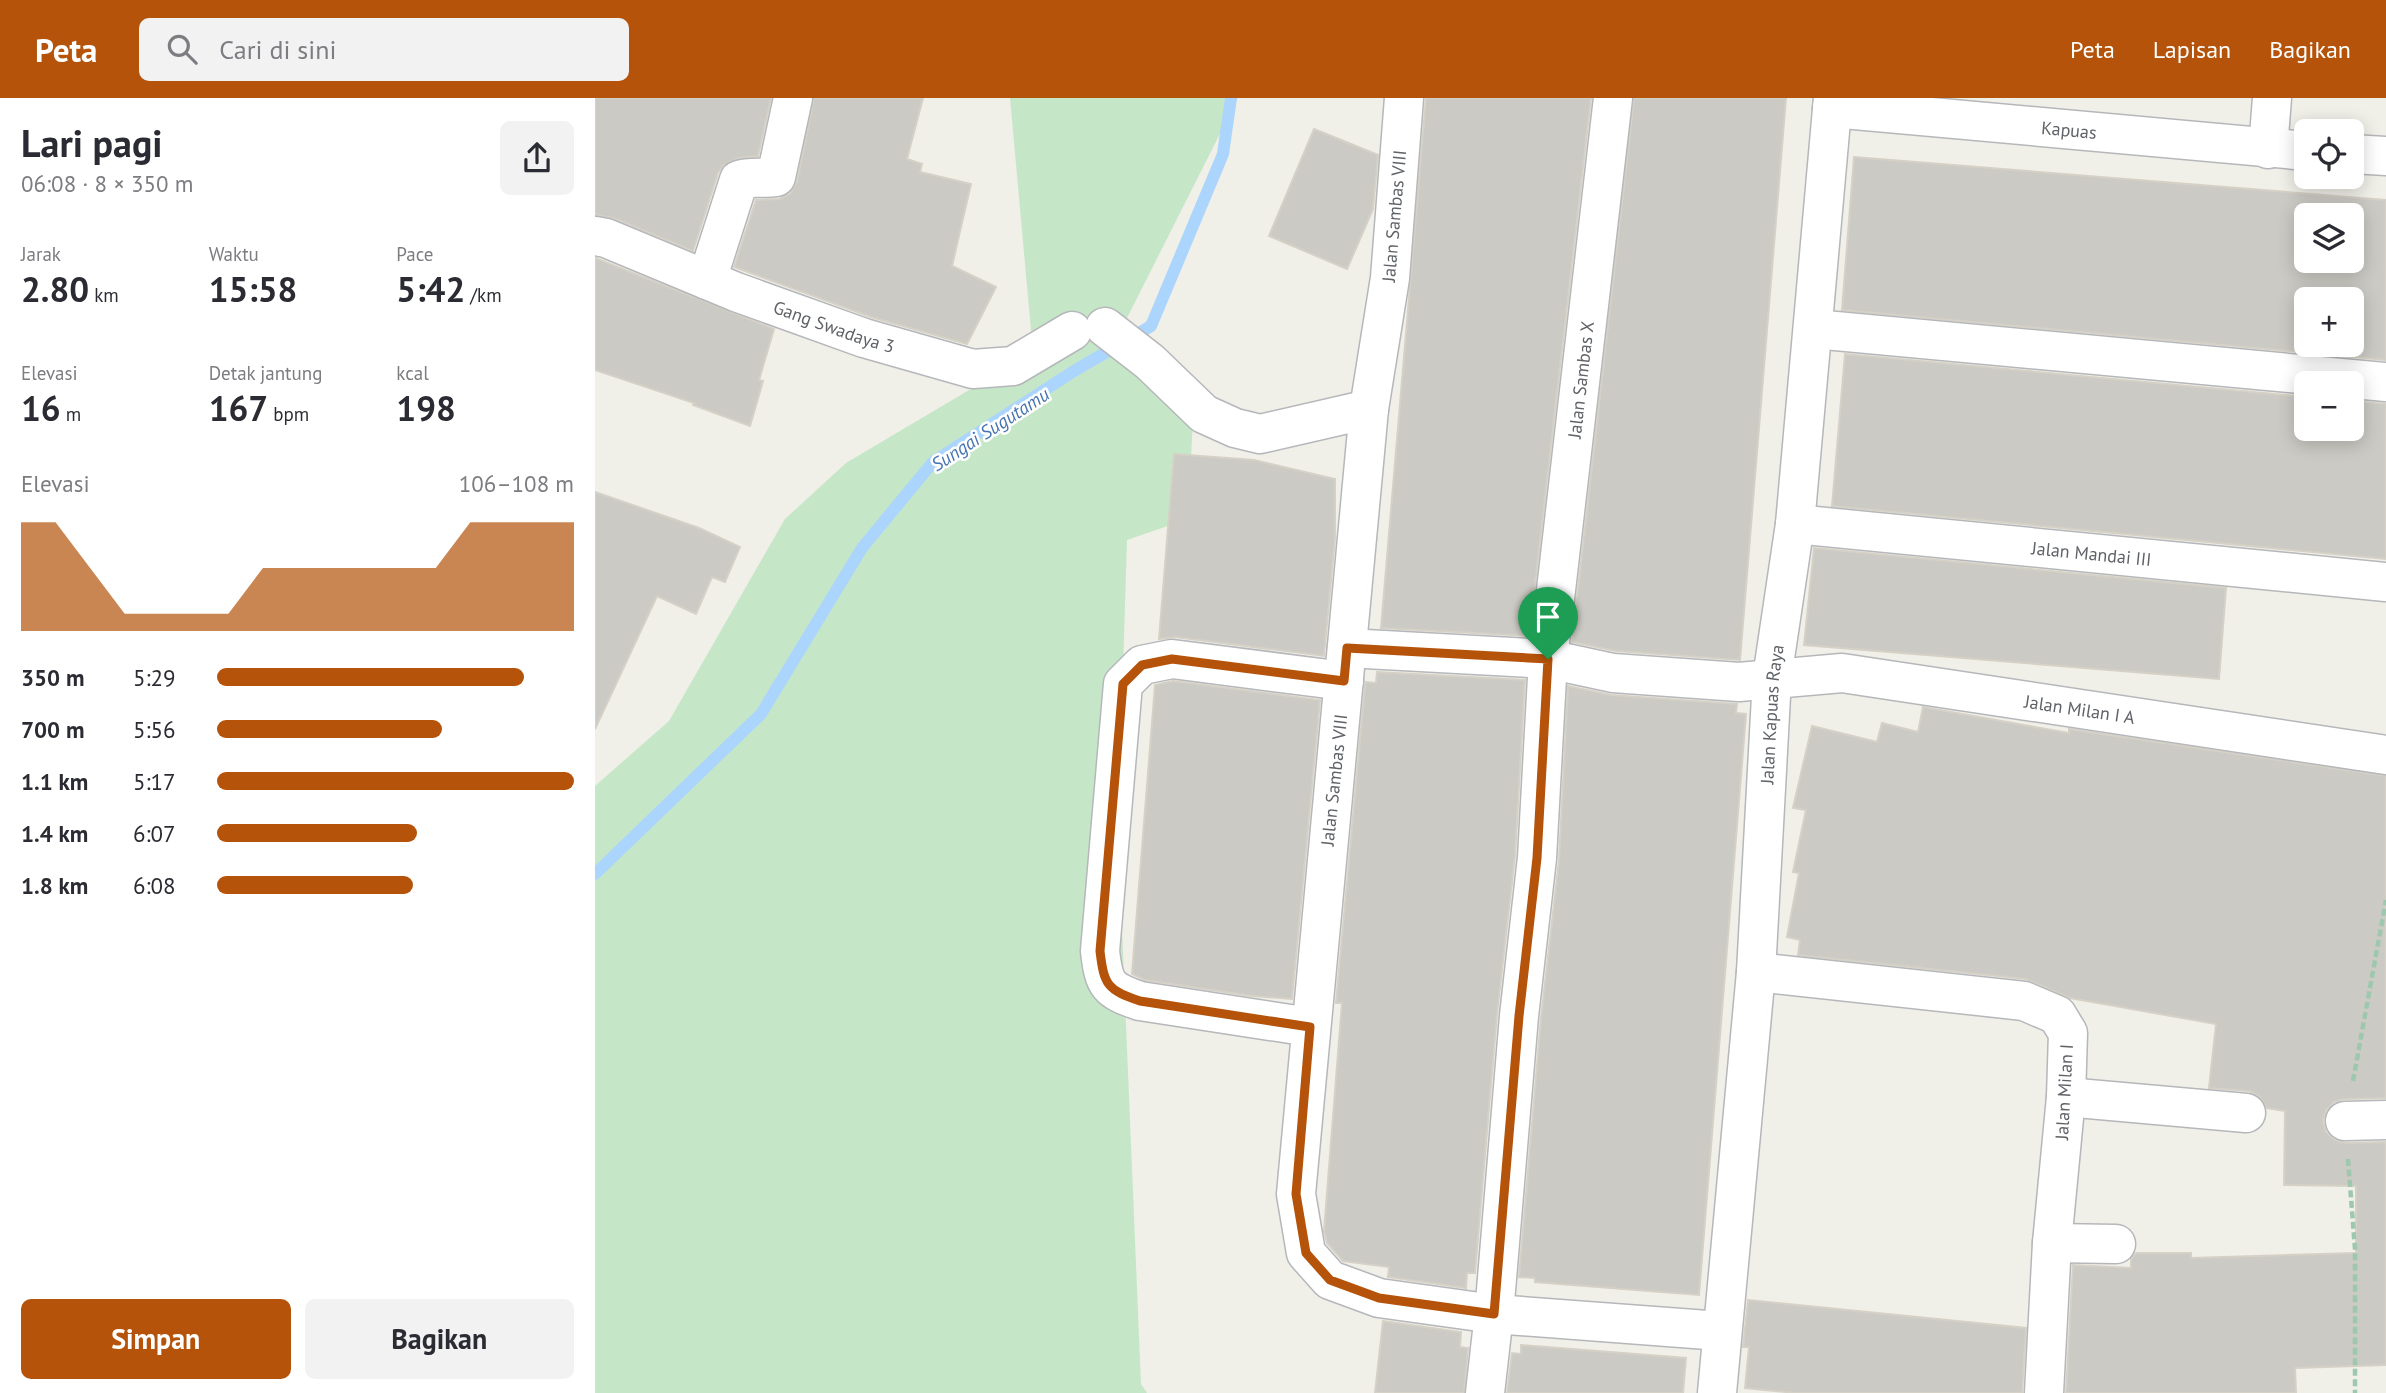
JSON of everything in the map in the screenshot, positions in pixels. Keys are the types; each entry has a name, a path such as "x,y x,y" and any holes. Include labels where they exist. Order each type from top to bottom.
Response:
{"street":[{"path":"707,280 739,180 748,177 776,177 793,98"},
{"name":"Jalan Sambas VIII","path":"1404,98 1389,278 1369,409 1296,1194 1306,1253 1330,1280 1379,1298 1494,1314"},
{"name":"Jalan Sambas X","path":"1485,1393 1519,1016 1537,858 1548,659 1613,98"},
{"path":"2268,149 2272,98"},
{"name":"Kapuas","path":"1832,103 2294,150"},
{"name":"Jalan Kapuas Raya","path":"1717,1393 1756,972 1772,678 1795,524 1832,103"},
{"path":"2364,155 2386,156"},
{"name":"Gang Swadaya 3","path":"595,236 864,338 973,369 1013,366 1089,329 1150,362 1204,414 1235,428 1260,434 1369,409"},
{"path":"1814,329 2386,382"},
{"name":"Jalan Mandai III","path":"1795,524 2386,582"},
{"name":"Jalan Milan I A","path":"1310,1027 1140,1001 1114,992 1103,978 1100,951 1123,684 1142,665 1172,659 1345,664 1548,659 1626,674 1739,682 1843,673 2386,755"},
{"name":"Jalan Milan I","path":"1756,972 2024,1001 2056,1015 2068,1034 2066,1097 2052,1244 2043,1393"},
{"path":"2066,1097 2246,1113"},
{"path":"2345,1121 2386,1120"},
{"path":"2052,1244 2116,1244"},
{"path":"1494,1314 1721,1331"}],"path":[{"path":"2355,1393 2355,1249 2345,1121 2386,900"}],"green space":[{"path":"1010,98 1238,98 1127,318 1193,419 1188,519 1127,540 1118,833 1141,1384 1147,1393 595,1393 595,786 669,721 785,519 846,463 1033,352"}],"building":[{"path":"595,98 771,98 758,156 738,158 724,165 718,173 693,251 614,218 595,215"},
{"path":"814,98 923,98 907,159 922,164 920,172 971,184 952,266 996,287 967,344 871,317 734,267 756,200 779,199 790,194 797,182"},
{"path":"1426,98 1591,98 1529,636 1381,628"},
{"path":"1634,98 1786,98 1740,660 1616,651 1572,642"},
{"path":"1314,129 1378,155 1373,209 1347,269 1269,236"},
{"path":"1854,157 2386,200 2386,360 2353,357 2364,357 2364,287 2294,287 2294,352 1842,310"},
{"path":"595,258 774,329 759,380 763,381 750,426 693,405 694,403 595,370"},
{"path":"1845,354 2294,396 2294,441 2364,441 2364,402 2386,404 2386,559 1832,506"},
{"path":"1174,454 1254,460 1335,479 1335,538 1324,656 1175,637 1159,639"},
{"path":"595,492 699,528 740,547 725,582 712,577 696,614 657,596 595,729"},
{"path":"1814,548 2226,588 2219,679 1804,645"},
{"path":"1377,672 1525,680 1515,856 1497,1014 1475,1273 1467,1273 1466,1288 1388,1277 1389,1267 1343,1261 1327,1243 1324,1231 1342,1003 1336,1003 1365,685 1366,682 1376,683"},
{"path":"1173,681 1320,700 1292,999 1252,996 1145,980 1132,974 1155,685"},
{"path":"1568,686 1611,695 1737,704 1736,713 1746,714 1699,1295 1535,1282 1535,1278 1519,1277 1541,1018 1559,860"},
{"path":"1923,707 2069,733 2069,729 2386,776 2386,1098 2344,1099 2334,1102 2326,1110 2323,1121 2326,1132 2335,1140 2346,1143 2386,1142 2386,1365 2295,1368 2296,1393 2066,1393 2073,1265 2131,1268 2131,1259 2136,1253 2191,1253 2191,1258 2356,1253 2356,1186 2284,1185 2285,1111 2267,1108 2259,1096 2249,1091 2209,1088 2216,1024 2070,998 2026,979 1798,955 1800,940 1787,937 1799,873 1793,872 1806,810 1793,808 1812,726 1877,742 1882,723 1918,732"},
{"path":"1748,1300 2026,1328 2022,1393 1796,1393 1745,1388 1749,1347 1743,1347"},
{"path":"1383,1321 1461,1332 1460,1347 1468,1348 1464,1393 1375,1393"},
{"path":"1521,1345 1686,1358 1683,1393 1507,1393 1512,1353 1521,1354"}],"waterway":[{"name":"Sungai Sugutamu","path":"595,874 761,714 862,548 933,462 1074,371 1151,326 1223,154 1231,98"}],"route":[{"path":"1347,648 1453,656 1548,659 1537,858 1519,1016 1494,1314 1379,1298 1330,1280 1306,1253 1296,1194 1310,1027 1140,1001 1114,992 1103,978 1100,951 1123,684 1142,665 1172,659 1344,681 1347,648"}]}
